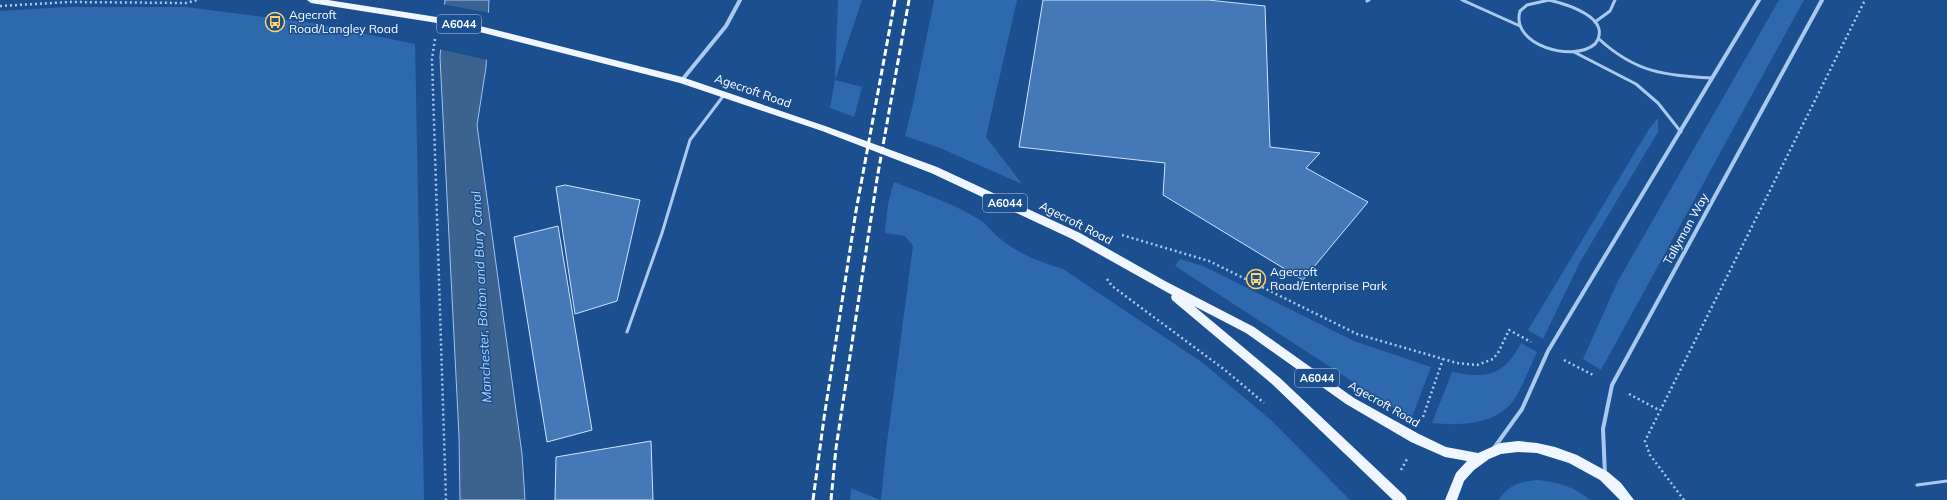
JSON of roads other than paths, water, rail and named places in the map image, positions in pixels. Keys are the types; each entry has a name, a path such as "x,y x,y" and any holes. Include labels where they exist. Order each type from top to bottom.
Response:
{"main road":[{"name":"Agecroft Road","path":"311,0 456,23 682,80 825,129 934,170 1076,236 1161,284 1250,330 1350,401 1415,438 1445,452 1478,458"},
{"name":"Agecroft Road","path":"1161,284 1276,381 1401,500"},
{"path":"1451,500 1460,476 1478,458 1491,452 1518,447 1547,450 1577,460 1605,477 1628,500"}],"street":[{"path":"682,80 726,26 740,0"},
{"path":"1491,452 1522,409 1548,351 1759,0"},
{"name":"Tallyman Way","path":"1605,477 1603,429 1612,385 1822,0"}],"lane":[{"path":"1462,0 1520,26"},
{"path":"1574,52 1585,50 1594,46 1599,39 1599,31 1595,22 1586,14 1575,7 1562,2 1549,0 1536,1 1526,5 1520,11 1518,18 1520,26 1526,35 1548,48 1574,52 1636,84 1658,103 1681,132"},
{"path":"1595,22 1610,11 1615,0"},
{"path":"1599,39 1613,54 1638,67 1664,74 1713,78"},
{"path":"627,332 662,233 690,140 724,95"},
{"path":"1917,485 1947,481"}],"water":[{"name":"Manchester, Bolton and Bury Canal","path":"445,0 489,0 486,67 477,125 522,454 525,500 460,500 459,436 440,57"}],"railway":[{"path":"813,500 856,211 895,0"},
{"path":"831,500 836,448 877,179 909,0"}],"place":[{"name":"Agecroft Road/Langley Road","path":"275,22"},
{"name":"Agecroft Road/Enterprise Park","path":"1256,279"}]}
